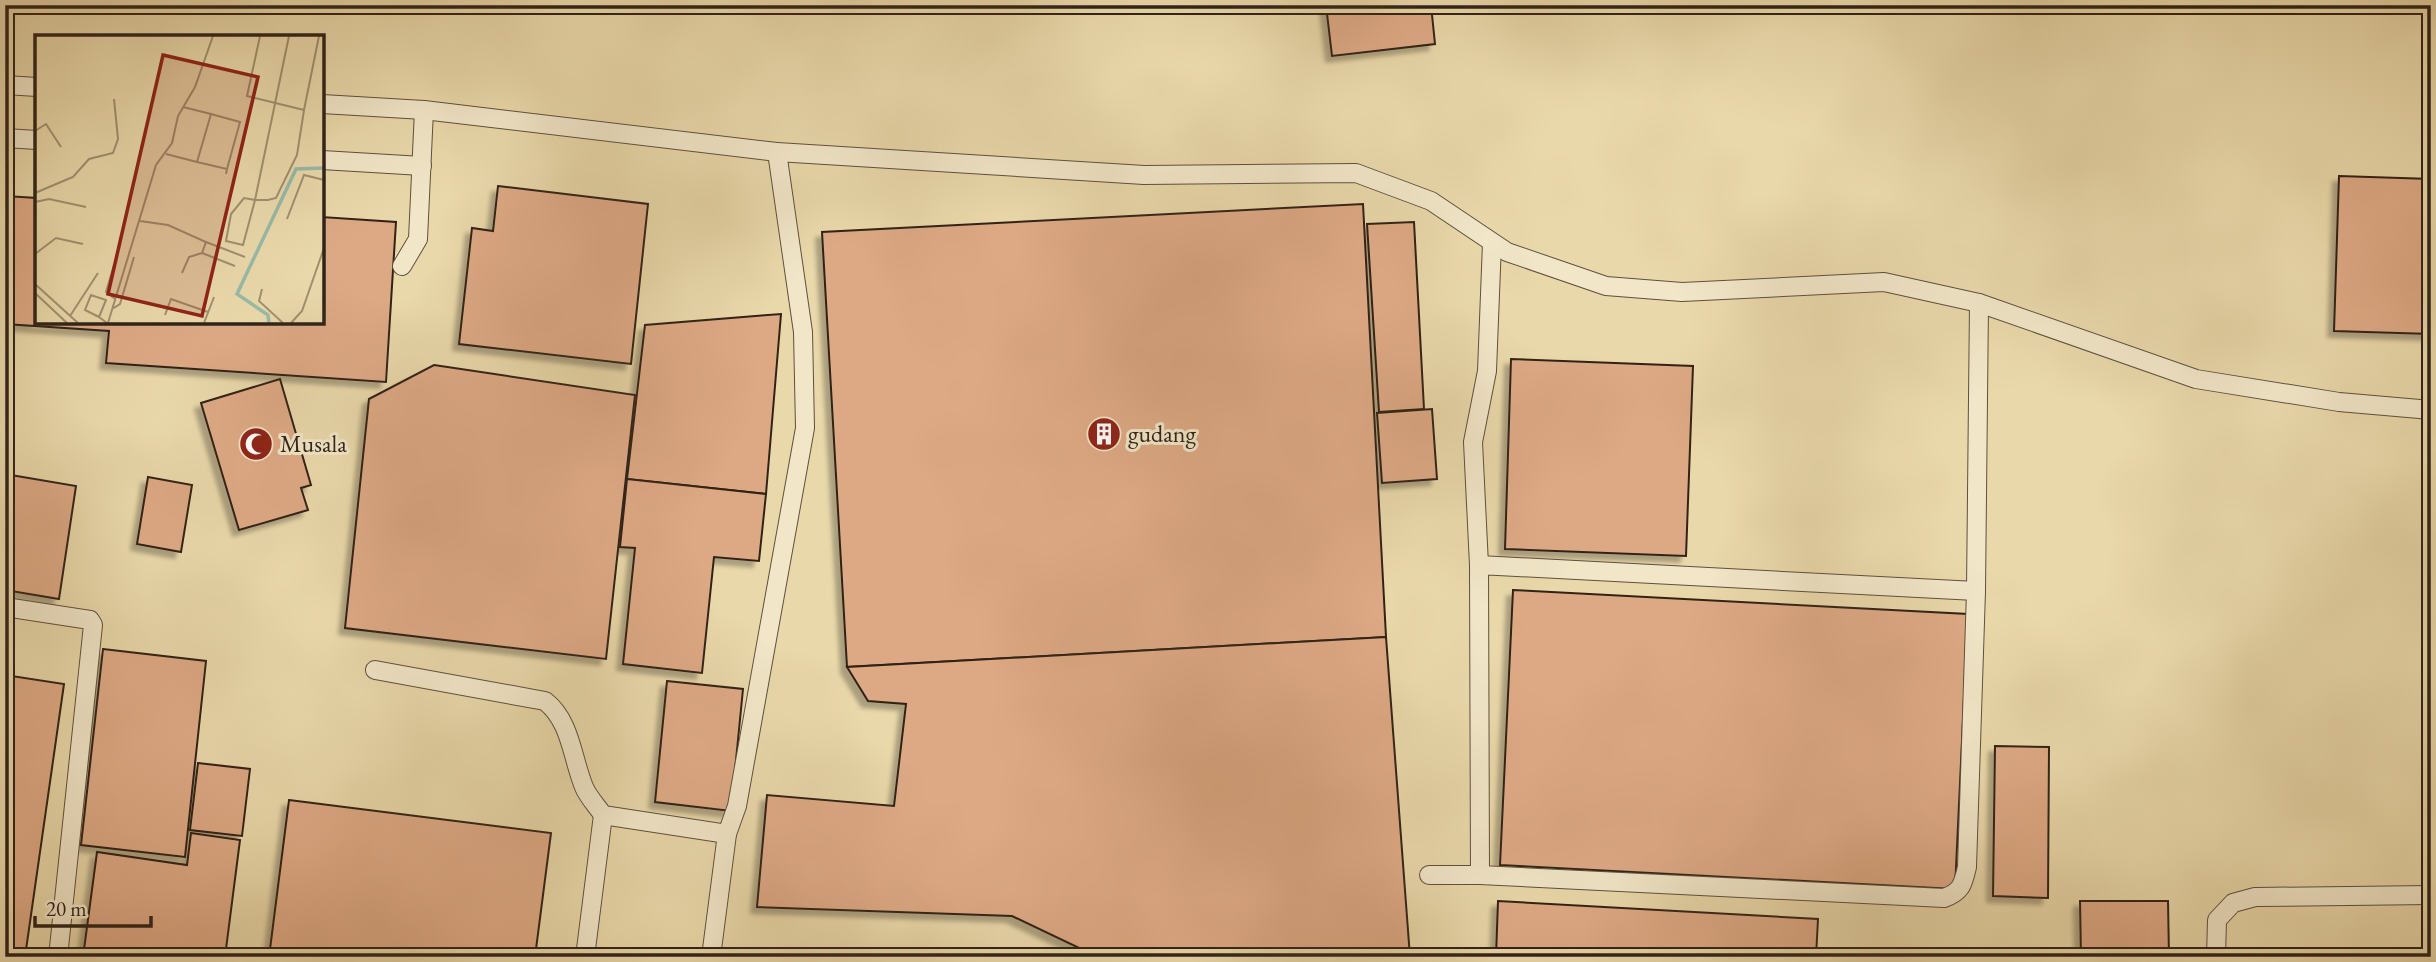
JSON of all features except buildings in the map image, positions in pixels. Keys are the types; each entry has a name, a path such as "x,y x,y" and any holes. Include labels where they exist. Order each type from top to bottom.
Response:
{"lane":[{"path":"5,85 35,87"},
{"path":"324,104 424,110 777,152 1144,175 1356,173 1431,201 1507,252 1606,286 1682,292 1884,282 1979,303 2196,379 2339,402 2431,410"},
{"path":"402,266 418,239 424,110"},
{"path":"5,138 35,141"},
{"path":"711,957 727,834 737,806 805,428 803,332 777,152"},
{"path":"324,160 422,166"},
{"path":"1480,875 1479,565 1473,442 1487,370 1492,243"},
{"path":"1429,875 1480,875 1944,898 1957,893 1963,887 1967,867 1976,591 1979,303"},
{"path":"1479,565 1976,591"},
{"path":"5,607 90,620 93,625 58,957"},
{"path":"375,670 545,701 560,718 584,790 603,815 727,834"},
{"path":"585,957 603,815"},
{"path":"2216,957 2217,920 2233,903 2255,897 2431,895"}],"place":[{"name":"gudang","path":"1104,434"},
{"name":"Musala","path":"256,444"}]}
